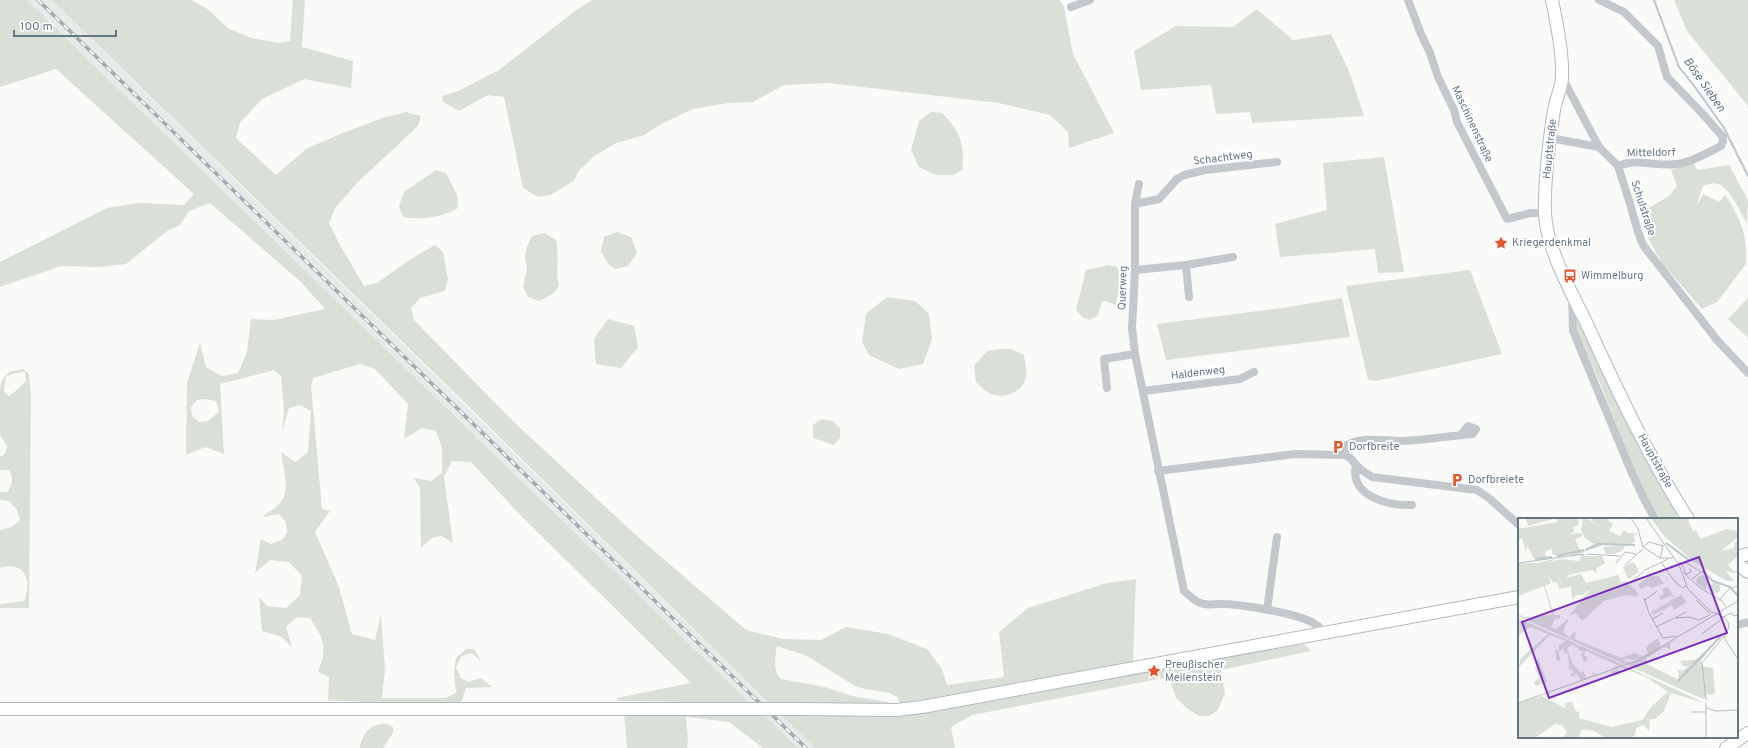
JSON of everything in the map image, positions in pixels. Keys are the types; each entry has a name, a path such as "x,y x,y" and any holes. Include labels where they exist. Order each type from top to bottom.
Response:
{"main road":[{"name":"Hauptstraße","path":"1552,0 1559,42 1562,77 1559,94 1554,108 1550,138 1545,213 1550,239 1572,294 1642,438 1686,518"},
{"path":"1738,557 1748,554"},
{"path":"1738,565 1748,572"},
{"path":"0,709 890,710 914,708 1518,597"},
{"path":"1726,748 1748,733"}],"street":[{"path":"1071,7 1090,0"},
{"name":"Maschinenstraße","path":"1408,0 1430,53 1438,77 1454,110 1457,122 1507,219 1531,213 1545,213"},
{"name":"Mitteldorf","path":"1599,0 1624,12 1658,46 1667,77 1702,112 1723,137 1721,146 1684,162 1669,164 1631,163 1618,166"},
{"name":"Schulstraße","path":"1562,77 1599,147 1618,166 1643,245 1717,340 1748,373"},
{"path":"1550,138 1599,147"},
{"name":"Schachtweg","path":"1135,204 1159,199 1177,179 1184,175 1205,170 1277,162"},
{"name":"Querweg","path":"1139,184 1135,204 1135,270 1132,328 1135,354 1143,391"},
{"path":"1135,270 1186,265 1233,257"},
{"path":"1186,265 1189,298"},
{"name":"Hauptstraße","path":"1572,294 1573,331 1631,471 1644,499 1655,518"},
{"path":"1107,388 1104,359 1135,354"},
{"name":"Haldenweg","path":"1143,391 1240,379 1254,372"},
{"path":"1143,391 1184,591 1193,600 1204,604 1226,604 1267,610 1312,622 1319,627 1322,634"},
{"path":"1344,455 1347,445 1353,442 1380,439 1400,441 1461,436"},
{"path":"1158,470 1295,454 1344,455 1349,457 1356,465 1372,477 1477,490 1490,498 1518,524"},
{"path":"1356,465 1355,475 1358,481 1364,490 1373,498 1397,506 1412,505"},
{"path":"1267,610 1277,537"},
{"path":"1738,625 1748,622"}],"shaded area":[{"path":"0,0 27,0 750,703 618,701 617,698 691,683 521,516 471,462 452,461 444,477 453,543 442,536 432,538 421,548 420,488 414,478 431,481 442,473 442,448 436,431 422,428 404,439 408,404 375,369 360,364 313,378 311,386 322,509 330,511 315,532 339,587 352,634 375,640 381,614 385,670 382,698 445,698 456,693 454,672 456,658 466,649 474,649 481,661 472,653 462,656 456,667 461,678 468,682 481,678 492,687 466,688 460,704 378,703 328,700 329,677 318,672 323,656 323,644 319,632 310,618 297,617 286,627 292,647 282,637 262,631 259,597 267,606 286,608 300,595 302,576 289,562 270,560 255,573 261,539 271,544 282,540 287,533 286,522 279,514 263,517 274,509 284,496 286,480 281,452 295,462 308,452 311,411 300,405 289,408 282,432 284,410 281,376 274,370 220,384 224,454 205,447 186,455 187,383 200,343 206,367 222,376 238,373 247,352 251,319 273,320 325,309 301,282 210,203 189,211 180,225 167,231 126,264 98,267 61,266 0,287 0,262 107,208 138,203 184,205 194,194 56,69 0,87","holes":["206,399 216,401 219,412 208,421 199,422 192,416 191,407 197,400"]},
{"path":"27,0 52,0 815,748 798,748 750,703"},
{"path":"52,0 191,0 206,8 229,29 252,38 279,43 290,41 293,0 305,0 302,47 353,61 351,88 304,79 262,99 240,123 236,138 276,175 306,149 338,135 382,118 406,112 421,116 418,126 359,181 335,208 329,223 364,286 377,283 414,257 435,245 443,252 448,279 445,291 420,298 411,308 414,320 515,423 638,537 746,630 783,639 821,640 846,627 888,634 927,649 942,669 947,685 1004,677 999,632 1028,608 1107,583 1136,579 1133,662 901,705 897,697 890,693 855,686 807,656 777,646 775,659 776,668 778,676 781,679 825,687 856,697 888,702 894,705 769,703 466,404"},
{"path":"592,0 1060,0 1064,7 1073,54 1114,133 1069,148 1068,132 1050,115 999,103 828,83 784,85 753,102 728,103 693,109 661,124 644,135 616,143 594,156 578,172 574,181 550,195 538,197 523,188 504,97 488,95 459,111 443,102 442,96 458,91 499,70 575,11"},
{"path":"1674,0 1748,0 1748,106 1687,31"},
{"path":"1257,9 1293,40 1331,34 1349,71 1364,116 1252,123 1250,112 1216,114 1211,85 1141,90 1134,51 1176,26 1233,27"},
{"path":"931,112 942,113 953,126 960,139 963,153 962,170 953,175 936,175 919,167 911,150 919,121"},
{"path":"1384,157 1404,272 1378,273 1375,249 1280,257 1275,224 1327,210 1323,163"},
{"path":"1693,163 1698,170 1729,165 1748,200 1747,224 1728,191 1719,184 1715,183 1703,186 1696,207 1703,194 1719,202 1725,195 1735,211 1742,227 1746,244 1746,264 1717,302 1702,309 1662,263 1649,240 1640,213 1669,196 1677,186 1671,170"},
{"path":"436,170 446,173 457,195 458,208 438,216 417,218 403,217 399,206 404,192"},
{"path":"617,232 631,237 637,253 628,266 615,269 608,264 601,251 604,237"},
{"path":"544,233 556,240 558,252 557,274 559,286 554,293 539,301 528,297 523,286 527,269 525,257 526,249 532,236"},
{"path":"1109,265 1117,267 1121,276 1116,305 1105,301 1102,302 1098,315 1090,320 1082,317 1076,310 1086,270"},
{"path":"1470,270 1502,354 1376,381 1368,380 1346,286"},
{"path":"887,297 915,301 929,314 932,339 923,364 899,369 869,355 862,342 866,314"},
{"path":"1342,298 1350,337 1166,360 1157,324 1282,308"},
{"path":"1748,298 1748,338 1728,319"},
{"path":"1575,309 1680,513 1674,518 1659,518 1648,500 1633,468 1600,383 1575,329"},
{"path":"608,319 634,326 638,347 621,368 596,364 594,339"},
{"path":"1011,349 1024,355 1026,372 1024,383 1017,391 1002,396 989,393 976,382 974,366 987,351"},
{"path":"23,369 29,374 31,395 29,608 0,608 0,604 24,601 28,586 25,574 21,570 16,567 9,566 0,568 0,530 12,527 20,520 17,510 9,501 0,500 0,492 8,492 12,481 12,476 9,470 0,470 0,457 5,454 7,446 0,435 0,388 2,380 9,372","holes":["25,372 26,381 9,396 4,391 6,377 14,373"]},
{"path":"821,419 832,421 840,428 840,438 834,445 813,438 813,425"},
{"path":"1301,641 1311,651 1221,670 1225,694 1217,711 1209,716 1199,716 1188,709 1176,698 1169,677 972,715 951,727 955,748 815,748 780,714 905,714"},
{"path":"624,714 763,714 798,748 763,748 729,722 686,717 687,748 627,748"},
{"path":"387,724 393,727 393,733 383,748 360,748 363,737 371,728 378,725"}],"waterway":[{"name":"Böse Sieben","path":"1654,0 1679,67 1724,128 1748,176"}],"railway":[{"path":"38,0 806,748"}],"place":[{"name":"Kriegerdenkmal","path":"1501,243"},
{"name":"Wimmelburg","path":"1570,276"},
{"name":"Dorfbreite","path":"1338,447"},
{"name":"Dorfbreiete","path":"1457,480"},
{"name":"Preußischer Meilenstein","path":"1154,671"}]}
